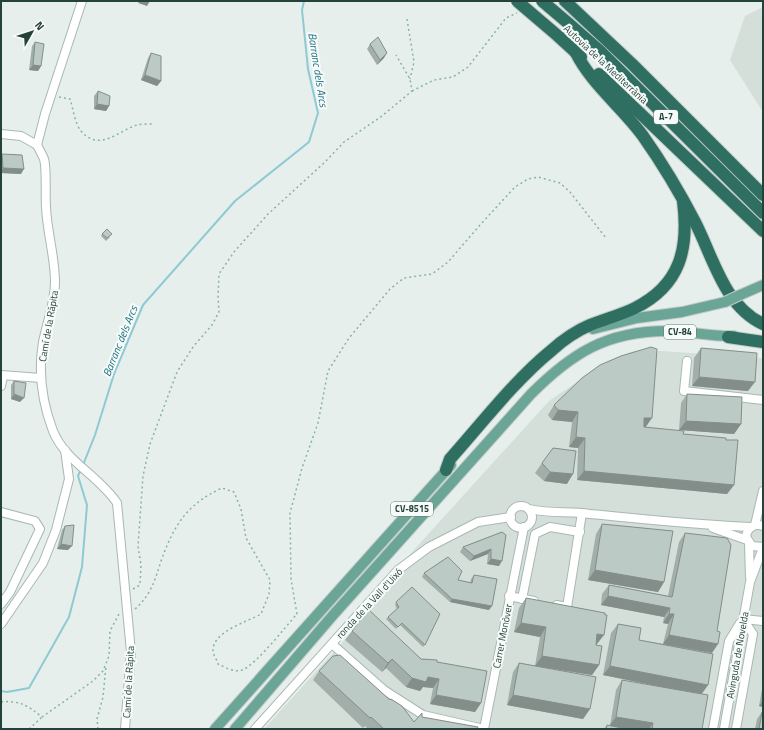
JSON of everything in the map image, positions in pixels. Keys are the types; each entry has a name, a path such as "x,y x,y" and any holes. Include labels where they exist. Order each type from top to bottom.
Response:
{"highway":[{"name":"Autovia de la Mediterrània","path":"542,1 600,51 763,213"},
{"path":"565,1 576,10 763,195"},
{"name":"Autovia de la Mediterrània","path":"518,7 558,36 575,51 763,231"},
{"path":"575,51 584,69 643,136 683,201 728,291 742,310 763,324"},
{"path":"735,168 763,186"},
{"path":"446,470 450,458 517,384 551,350 568,336 589,326 634,309 659,293 676,270 682,256 686,233 683,201"},
{"path":"728,336 763,342"}],"main road":[{"name":"CV-84","path":"630,319 682,312 725,302 763,285"},
{"name":"CV-8515","path":"216,729 533,372 554,353 575,338 594,329 630,319"},
{"name":"CV-84","path":"631,334 669,331 728,336 763,336"},
{"name":"CV-8515","path":"235,729 334,614 551,374 574,356 594,345 631,334"}],"street":[{"path":"1,134 21,136 37,145 51,94 82,1"},
{"name":"Camí de la Ràpita","path":"37,145 44,159 46,210 55,283 52,310 40,364 41,378 46,409 54,432 65,450 108,489 117,503 131,652 125,729"},
{"path":"688,361 684,390 763,400"},
{"path":"1,386 2,376 41,378"},
{"path":"1,624 43,563 56,530 69,479 65,450"},
{"path":"763,492 763,518"},
{"path":"750,581 747,532 756,526 763,492"},
{"path":"549,513 520,527 512,522 511,517 512,512 516,507 523,506 529,509 549,513 582,513 703,525 756,526"},
{"path":"529,509 532,520"},
{"path":"1,512 35,521 40,529 10,592 1,604"},
{"path":"509,596 567,607 582,513"},
{"name":"ronda de la Vall d'Uixó","path":"254,729 398,570 429,547 478,522 511,517"},
{"path":"703,525 748,542 756,548 763,547 750,581"},
{"name":"Carrer Monòver","path":"484,729 519,543 520,527"},
{"path":"522,598 535,534 550,527 580,532"},
{"name":"Avinguda de Novelda","path":"724,729 750,581"},
{"path":"743,620 763,621"},
{"path":"713,729 729,641 743,620"},
{"path":"736,729 753,634 743,620"},
{"path":"332,644 384,690 423,715 484,729"}],"path":[{"path":"126,593 140,585 141,565 138,546 144,476 150,444 177,372 193,347 212,325 219,312 219,274 234,252 268,214 324,163 344,142 382,116 412,91 434,80 452,77 468,67 506,18 518,7"},
{"path":"407,19 414,62 410,79"},
{"path":"396,55 410,79 412,91"},
{"path":"51,94 70,99 81,131 88,137 99,141 117,136 138,125 152,124"},
{"path":"29,729 42,717 93,681 103,671 109,656 110,631 114,620 128,609 142,602 152,589 170,537 183,514 204,496 222,488 234,492 241,509 246,538 270,580 269,594 261,614 227,630 216,639 213,651 218,664 232,671 242,670 253,662 297,614 292,585 290,513 302,468 318,423 328,371 349,338 390,289 404,278 432,274 448,262 515,187 528,179 538,177 560,183 570,192 606,238"},
{"path":"98,729 97,719 103,697 106,663"},
{"path":"1,702 14,700 28,706 42,717"}],"shaded area":[{"path":"763,7 763,112 730,60 745,16"},
{"path":"634,351 662,351 763,358 763,729 264,729 358,625 360,617 412,552 549,401 606,362"}],"building":[{"path":"378,37 387,53 380,60 370,44"},
{"path":"35,42 44,44 41,66 33,65"},
{"path":"151,53 161,56 161,81 145,75"},
{"path":"98,91 110,96 109,106 97,104"},
{"path":"2,154 22,155 24,169 3,168"},
{"path":"107,229 112,234 107,238 102,234"},
{"path":"651,347 657,349 652,418 644,418 644,427 684,431 683,434 726,438 726,440 738,440 734,485 584,471 585,438 576,437 578,412 558,410 554,405 582,378 600,365 621,356"},
{"path":"701,348 757,353 755,382 699,377"},
{"path":"14,381 26,383 24,398 14,394"},
{"path":"687,394 742,397 741,424 686,421"},
{"path":"553,448 576,451 573,474 550,472 542,463"},
{"path":"602,524 673,531 664,582 595,570"},
{"path":"74,525 72,546 61,544 65,526"},
{"path":"502,532 506,535 502,561 491,559 491,549 474,556 463,547"},
{"path":"685,533 727,538 731,545 717,631 720,632 718,644 669,635 674,614 669,614 670,608 608,596 609,585 672,597"},
{"path":"448,557 462,571 458,580 472,583 474,575 497,579 492,606 452,599 424,573"},
{"path":"412,587 440,614 425,645 402,623 398,627 388,617 399,607 396,602"},
{"path":"526,598 605,613 605,615 607,615 604,635 597,634 596,645 602,646 599,665 542,656 546,627 521,623"},
{"path":"368,609 421,659 437,660 437,662 487,671 481,703 436,695 439,679 428,677 426,682 412,678 392,659 388,663 352,631"},
{"path":"618,624 641,628 639,640 713,654 708,685 610,666"},
{"path":"340,655 390,700 391,699 402,706 414,722 422,713 422,717 478,727 477,729 384,729 319,671 333,656"},
{"path":"519,663 596,677 590,709 513,695"},
{"path":"622,680 708,695 702,729 652,729 653,723 616,717"},
{"path":"762,712 763,729 759,729"},
{"path":"607,725 627,729 606,729"}],"waterway":[{"name":"Barranc dels Arcs","path":"83,465 95,435 114,374 143,305 235,201 309,142 318,113 308,69 302,10 304,1"},
{"name":"Barranc dels Arcs","path":"1,691 7,692 29,688 69,617 82,567 87,505 78,476 81,469"}]}
